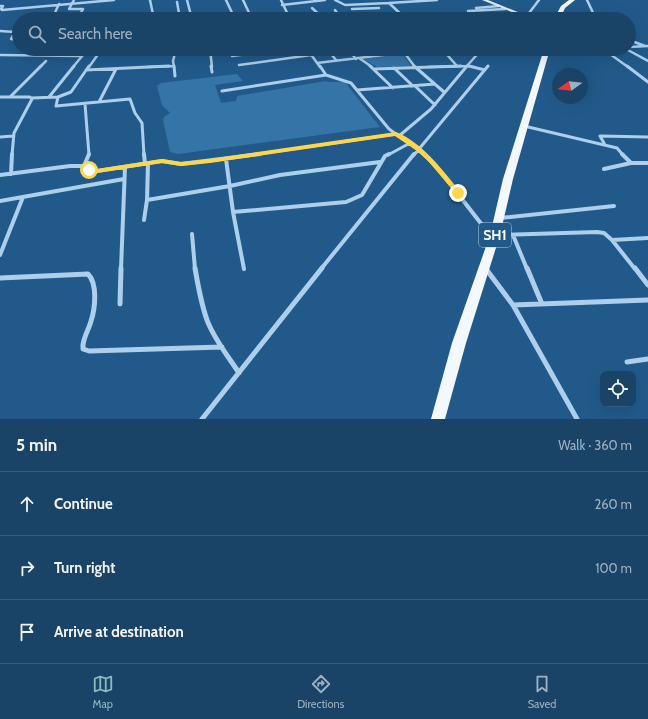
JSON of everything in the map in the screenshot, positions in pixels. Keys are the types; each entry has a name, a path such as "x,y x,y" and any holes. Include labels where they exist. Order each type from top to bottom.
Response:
{"main road":[{"path":"560,12 563,7 572,0"},
{"name":"SH1","path":"438,419 459,343 494,237 508,179 545,56"}],"street":[{"path":"74,0 69,8 83,9 81,12"},
{"path":"0,6 3,6 2,10 114,0"},
{"path":"150,0 153,12"},
{"path":"187,0 190,12"},
{"path":"226,0 232,12"},
{"path":"243,0 249,12"},
{"path":"281,0 286,12"},
{"path":"282,5 325,0"},
{"path":"335,0 345,5 437,0"},
{"path":"484,0 514,12"},
{"path":"530,12 539,0"},
{"path":"587,0 593,12"},
{"path":"177,2 179,12"},
{"path":"377,3 381,12"},
{"path":"389,3 398,12"},
{"path":"55,12 59,4"},
{"path":"476,8 499,6"},
{"path":"312,8 316,12"},
{"path":"352,9 379,8"},
{"path":"468,11 506,9"},
{"path":"0,31 12,32"},
{"path":"636,42 647,46"},
{"path":"636,47 647,46"},
{"path":"636,54 648,61"},
{"path":"0,55 12,55"},
{"path":"49,97 82,56"},
{"path":"0,97 58,97 71,92 98,56"},
{"path":"173,56 175,76"},
{"path":"211,56 212,72"},
{"path":"239,65 298,56"},
{"path":"312,56 326,75"},
{"path":"333,56 336,60"},
{"path":"317,63 371,56"},
{"path":"407,56 415,67 444,92"},
{"path":"448,56 457,66"},
{"path":"0,175 70,166 84,166 93,171 125,168 162,161 181,164 397,135 435,105 444,92 476,56"},
{"path":"613,56 648,82"},
{"path":"358,58 374,69 393,88"},
{"path":"10,97 46,61"},
{"path":"86,70 174,66"},
{"path":"374,69 468,66 485,70"},
{"path":"202,419 274,327 418,149 467,89 488,66"},
{"path":"394,68 435,105"},
{"path":"99,102 116,69"},
{"path":"222,91 326,75 351,83 381,121 397,135 418,149 442,172 494,237 597,232 604,234 612,240 648,285"},
{"path":"357,90 435,84"},
{"path":"58,97 56,106 127,99 132,100 134,111 142,123 147,164 147,200 144,220"},
{"path":"11,174 13,136 32,99 31,98"},
{"path":"84,166 90,150 86,128 85,104"},
{"path":"524,126 619,149 630,163"},
{"path":"0,137 13,136"},
{"path":"605,145 600,136 648,137"},
{"path":"233,212 352,201 362,195 380,162 385,156 410,143"},
{"path":"226,159 233,212 244,269"},
{"path":"147,200 230,186 287,174 380,162"},
{"path":"604,168 630,163 648,163"},
{"path":"120,304 125,168"},
{"path":"0,201 124,179"},
{"path":"0,255 23,198"},
{"path":"499,218 614,206"},
{"path":"192,234 194,271 208,320 222,347 239,373"},
{"path":"513,235 542,304"},
{"path":"612,240 647,240"},
{"path":"484,268 513,305 577,419"},
{"path":"0,278 88,274 91,277 93,284 94,307 91,321 82,343 83,349 89,351 222,347"},
{"path":"513,305 648,300"},
{"path":"627,362 648,359"}],"shaded area":[{"path":"386,56 404,56 411,66 377,67 363,59"},
{"path":"237,74 243,81 215,85 221,103 236,101 237,96 326,81 345,82 380,127 178,154 170,152 163,120 164,117 170,113 162,105 157,86 161,83"}],"route":[{"path":"89,170 97,171 162,161 175,164 210,161 396,134 431,160 458,193"}]}
